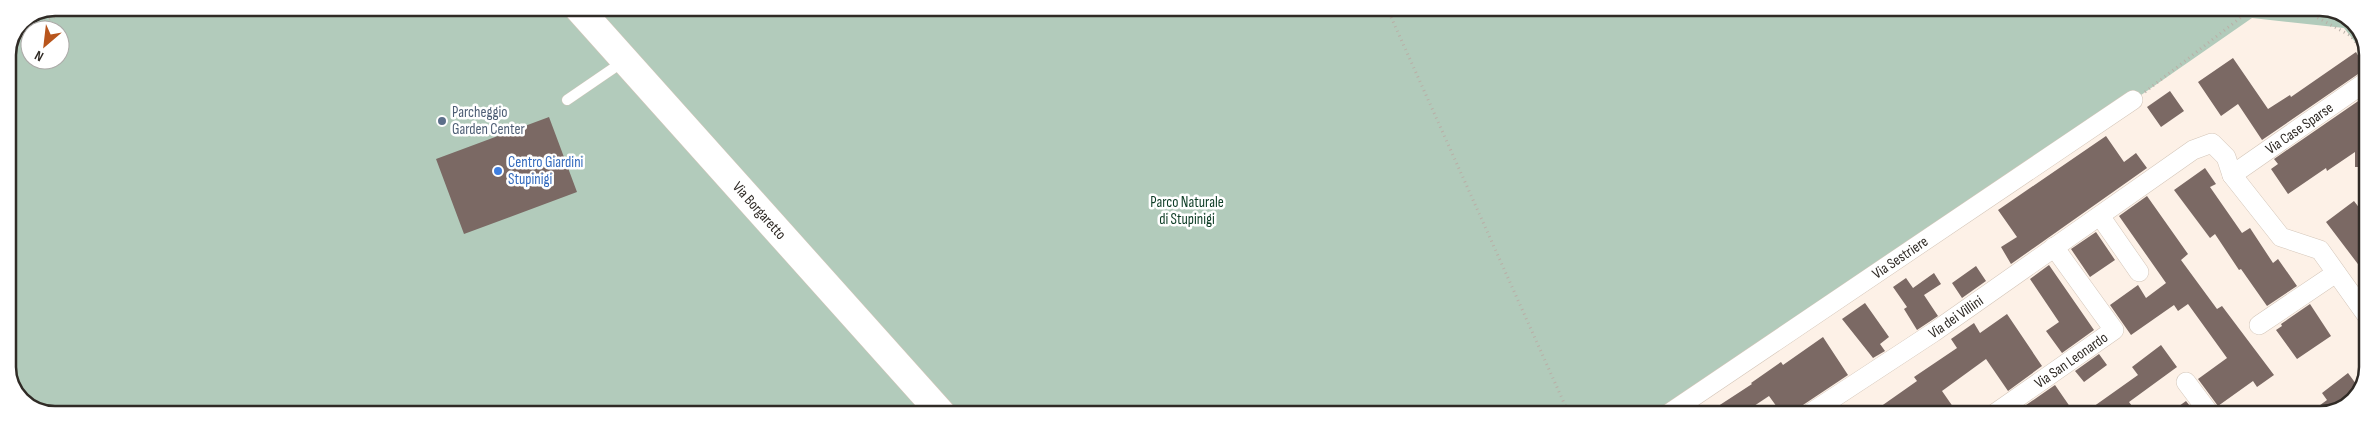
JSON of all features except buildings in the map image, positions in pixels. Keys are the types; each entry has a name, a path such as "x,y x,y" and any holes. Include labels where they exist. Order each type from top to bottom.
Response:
{"street":[{"name":"Via Borgaretto","path":"585,16 934,405"},
{"name":"Via Case Sparse","path":"2232,175 2359,86"},
{"name":"Via Sestriere","path":"1680,406 2134,100"},
{"name":"Via dei Villini","path":"1822,406 1904,352 2193,150 2212,143 2226,157 2232,175"},
{"path":"2232,175 2281,237 2320,250 2358,304"},
{"path":"2100,216 2139,272"},
{"name":"Via San Leonardo","path":"2006,406 2114,330 2054,247"},
{"path":"2260,325 2336,273"},
{"path":"2186,382 2204,406"}],"lane":[{"path":"567,100 625,60"}],"path":[{"path":"28,28 56,16"},
{"path":"1391,17 1564,406"},
{"path":"2134,100 2242,17"},
{"path":"2316,17 2351,36 2356,43"}],"green space":[{"name":"Parco Naturale di Stupinigi","path":"48,17 2325,17 2344,24 2355,38 2357,44 2344,28 2252,18 1694,406 50,405 31,398 21,386 16,369 16,55 20,38 20,70 70,70 70,20 38,20"}],"place":[{"name":"Parcheggio Garden Center","path":"442,121"},
{"name":"Centro Giardini Stupinigi","path":"498,171"}]}
